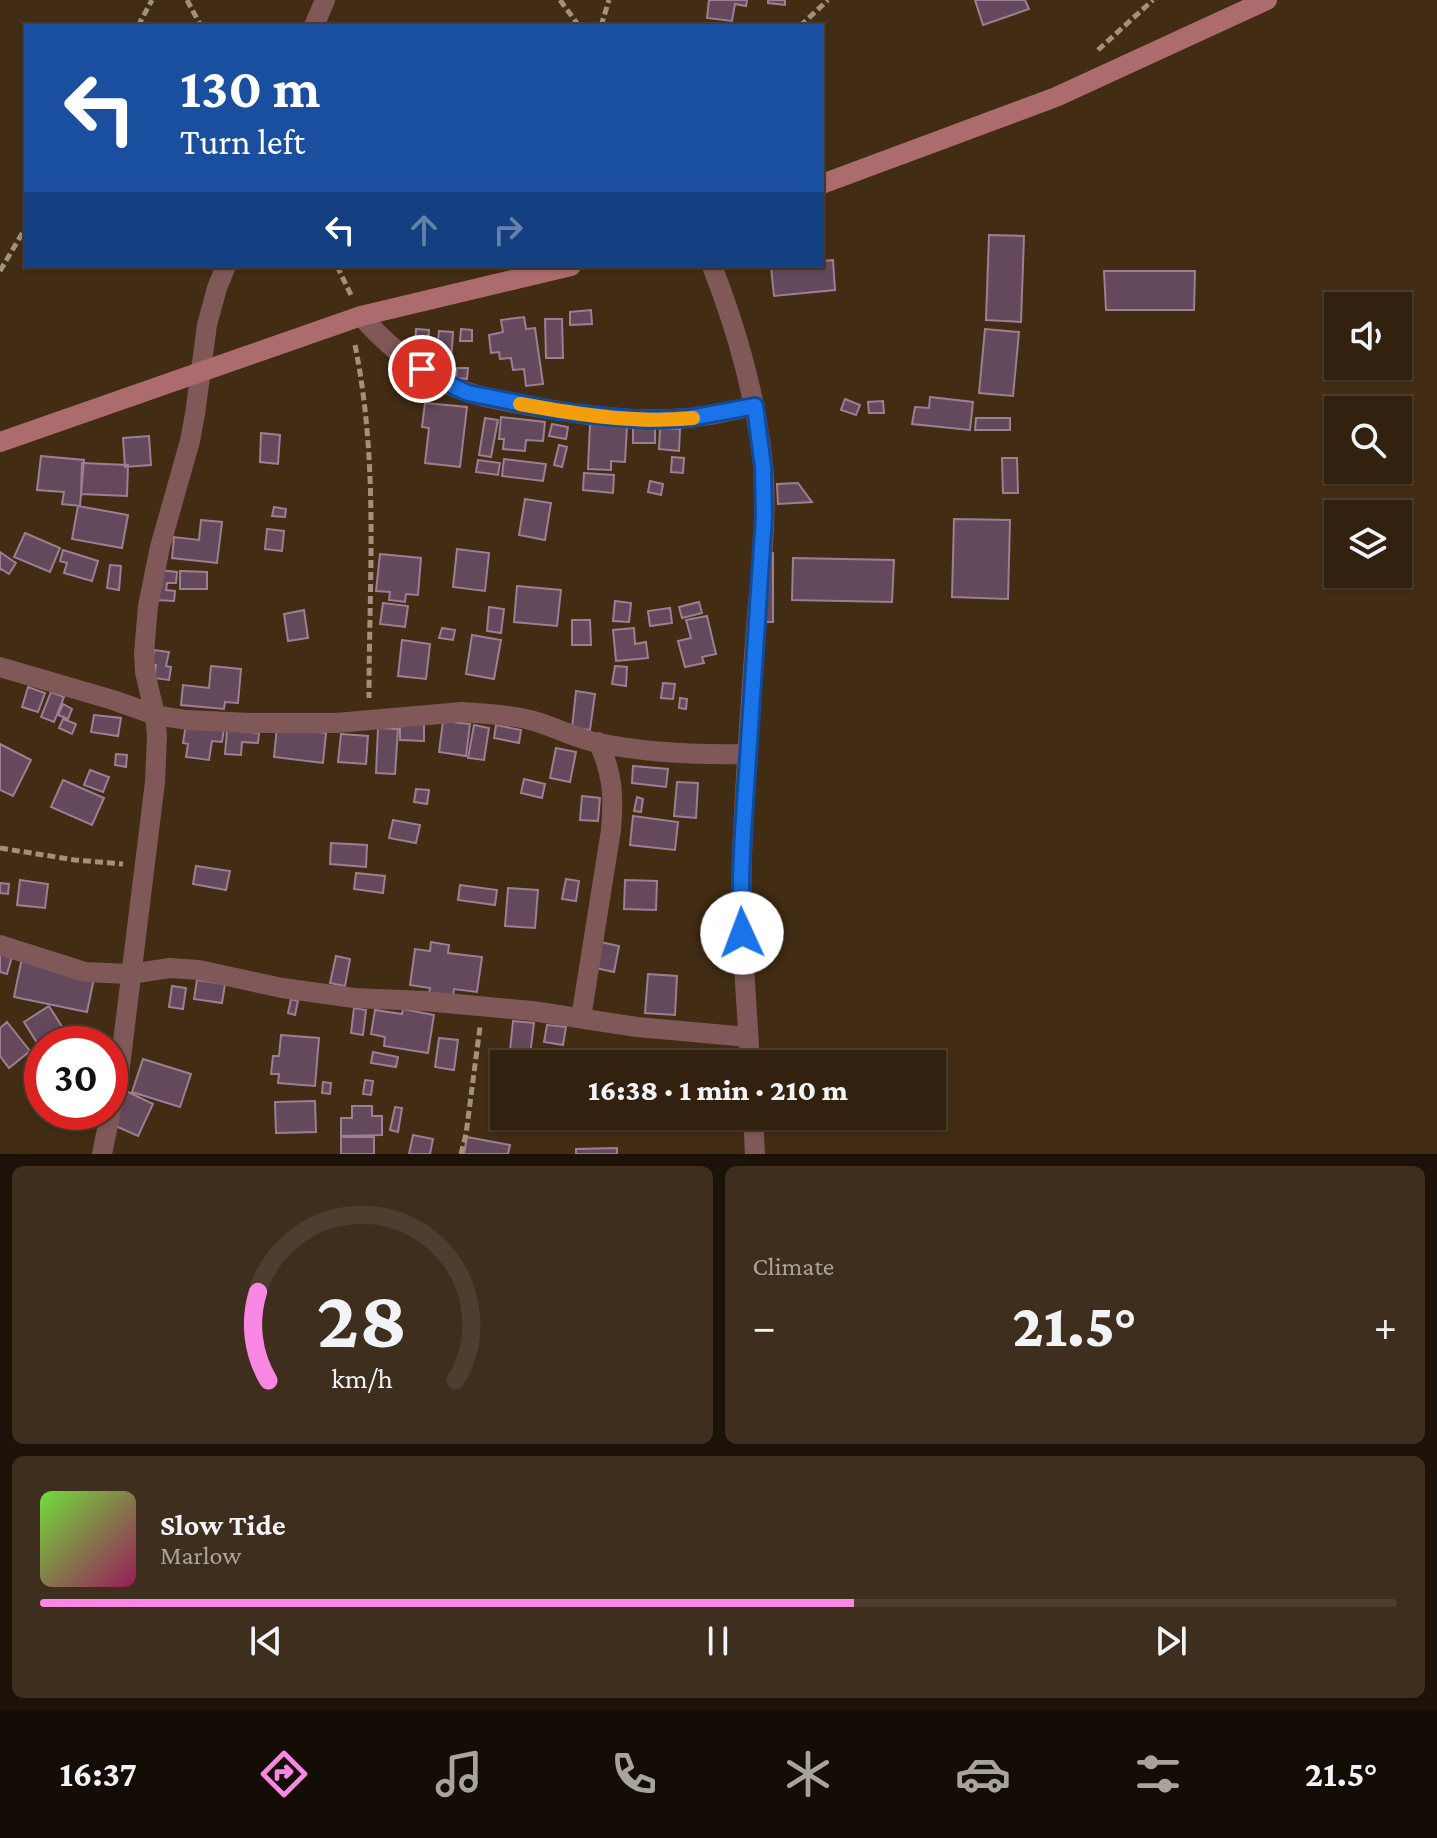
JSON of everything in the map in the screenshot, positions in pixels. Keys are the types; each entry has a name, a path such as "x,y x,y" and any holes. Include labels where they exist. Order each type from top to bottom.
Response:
{"street":[{"path":"315,24 325,0"},
{"path":"824,183 1056,97 1267,0"},
{"path":"102,1154 120,1066 157,751 155,715 145,672 148,606 160,547 190,441 207,325 225,268"},
{"path":"0,442 355,318 563,268"},
{"path":"713,268 736,335 755,406 763,467 764,516 747,754 741,909 749,1050"},
{"path":"355,318 442,381 468,393 499,400 558,411 649,420 690,418 755,406"},
{"path":"0,667 155,715 186,720 336,723 462,712 533,721 598,742 667,752 747,754"},
{"path":"581,1018 613,807 608,762 598,742"},
{"path":"0,945 85,972 130,974 170,968 199,970 282,988 354,998 532,1011 637,1027 748,1037"},
{"path":"754,1130 755,1154"}],"path":[{"path":"139,24 152,0"},
{"path":"187,0 200,24"},
{"path":"560,0 578,24"},
{"path":"602,24 609,0"},
{"path":"802,24 828,0"},
{"path":"0,271 24,230"},
{"path":"338,268 355,318 370,467 369,720"},
{"path":"0,848 75,860 144,866"},
{"path":"461,1154 483,1007"}],"building":[{"path":"709,0 747,0 746,6 735,4 732,21 707,18"},
{"path":"768,0 785,0 785,5 768,3"},
{"path":"975,0 1025,0 1029,9 983,25"},
{"path":"989,235 1024,236 1021,322 986,320"},
{"path":"833,260 835,290 774,296 771,268 824,268 824,261"},
{"path":"1104,271 1195,271 1194,310 1106,310"},
{"path":"591,310 592,324 570,325 570,312"},
{"path":"524,317 526,329 535,328 543,384 526,386 524,369 513,370 511,358 500,359 499,352 491,353 489,335 503,332 501,320"},
{"path":"545,319 562,319 563,358 546,358"},
{"path":"416,329 429,330 428,340 438,340 439,331 453,332 451,362 414,360"},
{"path":"461,329 472,330 472,341 460,341"},
{"path":"985,329 1019,332 1013,396 979,393"},
{"path":"457,368 468,368 467,379 456,378"},
{"path":"930,397 973,402 970,430 912,424 915,407 929,408"},
{"path":"845,399 860,405 856,415 841,410"},
{"path":"883,401 884,413 869,413 868,402"},
{"path":"425,403 467,407 460,467 425,463 429,428 422,427"},
{"path":"501,417 545,422 543,441 526,440 525,451 503,449 504,439 499,439"},
{"path":"485,418 498,420 491,457 479,455"},
{"path":"976,418 1010,418 1010,430 975,430"},
{"path":"552,424 568,427 566,439 549,436"},
{"path":"590,424 627,426 625,462 611,461 611,470 588,469"},
{"path":"633,426 655,427 655,443 633,443"},
{"path":"660,428 680,429 679,451 659,449"},
{"path":"261,433 280,435 278,464 260,462"},
{"path":"149,436 151,465 125,467 123,438"},
{"path":"559,445 567,447 562,467 554,465"},
{"path":"41,456 84,460 80,506 62,504 64,492 37,490"},
{"path":"672,457 684,458 683,473 671,472"},
{"path":"1002,458 1017,458 1018,493 1003,493"},
{"path":"504,459 546,464 543,481 502,476"},
{"path":"478,460 500,463 498,475 476,472"},
{"path":"82,463 128,465 127,496 81,494"},
{"path":"584,473 614,475 613,493 583,490"},
{"path":"650,481 663,484 661,495 648,492"},
{"path":"798,483 812,502 778,504 777,484"},
{"path":"525,499 551,503 545,540 519,535"},
{"path":"78,506 128,515 122,548 72,539"},
{"path":"274,507 286,509 285,517 272,516"},
{"path":"954,519 1010,520 1008,599 952,597"},
{"path":"201,520 222,522 217,563 172,558 174,537 199,540"},
{"path":"267,529 284,531 282,551 265,549"},
{"path":"25,533 60,548 50,572 14,557"},
{"path":"457,549 489,553 485,591 453,587"},
{"path":"63,550 98,561 92,581 64,573 67,563 60,561"},
{"path":"0,552 16,563 9,574 0,570"},
{"path":"755,553 773,553 773,622 755,622"},
{"path":"380,554 421,558 418,595 406,594 405,602 389,600 390,592 376,591"},
{"path":"793,558 894,560 892,602 792,600"},
{"path":"110,565 121,566 119,590 107,588"},
{"path":"159,570 177,572 176,583 167,583 166,590 175,591 174,601 156,600"},
{"path":"180,571 207,572 207,589 180,589"},
{"path":"517,586 561,590 557,626 514,622"},
{"path":"615,601 631,603 629,622 613,621"},
{"path":"699,602 702,613 682,618 679,607"},
{"path":"383,603 408,606 405,627 380,624"},
{"path":"489,607 504,609 501,633 487,631"},
{"path":"670,608 672,623 650,626 648,611"},
{"path":"304,610 308,638 288,641 284,614"},
{"path":"707,616 716,654 702,657 704,663 685,667 678,641 691,638 686,620"},
{"path":"572,620 590,620 591,645 572,645"},
{"path":"442,628 455,630 453,640 439,638"},
{"path":"634,628 635,644 646,642 648,658 616,661 613,630"},
{"path":"472,635 501,640 494,679 466,674"},
{"path":"402,640 430,644 426,679 398,676"},
{"path":"154,650 169,652 166,666 171,667 169,680 154,678"},
{"path":"211,666 241,669 238,703 225,702 224,709 181,705 183,685 209,688"},
{"path":"615,666 627,667 626,686 612,684"},
{"path":"663,683 675,684 673,699 661,698"},
{"path":"28,687 45,693 38,712 22,707"},
{"path":"576,691 595,694 590,730 572,728"},
{"path":"51,692 64,697 54,722 41,717"},
{"path":"680,698 687,699 686,709 679,708"},
{"path":"63,704 72,709 68,719 58,715"},
{"path":"94,715 121,718 118,736 91,732"},
{"path":"63,719 76,724 72,734 59,728"},
{"path":"443,721 470,724 466,756 439,752"},
{"path":"400,722 424,723 424,741 400,740"},
{"path":"186,724 224,729 222,742 212,741 209,760 186,757 188,744 183,743"},
{"path":"474,725 489,728 484,760 468,758"},
{"path":"496,725 521,730 519,743 494,738"},
{"path":"277,727 326,733 323,763 274,757"},
{"path":"378,728 398,729 395,774 376,773"},
{"path":"227,730 259,733 258,743 242,742 241,755 225,754"},
{"path":"341,734 368,736 366,764 338,762"},
{"path":"0,744 31,760 13,796 0,790"},
{"path":"556,748 576,752 570,782 550,778"},
{"path":"116,754 127,755 126,767 115,765"},
{"path":"633,766 668,769 666,787 632,783"},
{"path":"90,770 109,777 103,792 84,785"},
{"path":"524,779 545,784 542,798 521,793"},
{"path":"63,780 104,798 92,825 51,807"},
{"path":"677,782 698,783 696,818 674,816"},
{"path":"416,789 429,790 427,804 414,802"},
{"path":"582,796 600,798 598,821 580,820"},
{"path":"637,797 643,799 641,812 634,811"},
{"path":"633,816 678,822 675,850 630,845"},
{"path":"393,820 420,825 416,843 389,838"},
{"path":"331,843 367,845 366,867 330,864"},
{"path":"196,866 230,871 226,890 193,884"},
{"path":"356,873 385,876 383,893 354,889"},
{"path":"566,879 579,881 576,901 562,899"},
{"path":"20,880 48,884 45,908 17,905"},
{"path":"625,880 657,881 656,910 624,909"},
{"path":"0,883 9,884 8,894 0,893"},
{"path":"460,885 497,890 495,905 458,900"},
{"path":"508,888 538,890 535,928 505,926"},
{"path":"431,942 449,945 448,953 482,957 477,992 454,989 453,996 429,993 430,988 410,985 415,949 430,951"},
{"path":"600,942 619,946 614,972 595,968"},
{"path":"0,948 13,953 7,974 0,972"},
{"path":"23,953 96,969 87,1012 14,997"},
{"path":"336,956 350,959 345,986 330,983"},
{"path":"648,974 677,976 675,1015 645,1013"},
{"path":"197,980 225,984 222,1003 194,999"},
{"path":"172,986 186,988 183,1009 169,1007"},
{"path":"291,999 298,1001 295,1015 288,1013"},
{"path":"49,1006 62,1026 27,1026 24,1022"},
{"path":"354,1008 366,1010 363,1035 351,1033"},
{"path":"403,1009 434,1015 428,1053 384,1046 385,1037 371,1034 375,1010 402,1014"},
{"path":"513,1021 534,1023 531,1050 510,1050"},
{"path":"7,1022 24,1043 24,1056 9,1068 0,1056 0,1028"},
{"path":"547,1025 566,1027 563,1045 544,1042"},
{"path":"281,1035 319,1038 315,1086 278,1083 279,1074 271,1074 273,1056 279,1056"},
{"path":"439,1038 458,1040 454,1070 435,1067"},
{"path":"373,1052 398,1057 396,1067 371,1063"},
{"path":"143,1059 191,1074 180,1107 132,1092"},
{"path":"365,1080 373,1081 371,1095 363,1094"},
{"path":"323,1082 331,1083 330,1094 322,1093"},
{"path":"128,1092 153,1104 138,1136 124,1130 128,1130"},
{"path":"315,1101 316,1132 276,1133 275,1102"},
{"path":"352,1106 372,1106 372,1116 382,1116 382,1135 341,1136 341,1118 352,1118"},
{"path":"395,1107 402,1108 398,1132 390,1130"},
{"path":"413,1135 433,1139 430,1154 409,1154"},
{"path":"341,1137 374,1137 374,1154 341,1154"},
{"path":"467,1137 510,1145 508,1154 464,1154"},
{"path":"617,1148 617,1154 576,1154 576,1149"}],"slow traffic":[{"path":"520,404 610,417 649,420 693,418"}],"route":[{"path":"422,369 468,393 558,411 610,417 649,420 690,418 755,406 763,467 764,516 747,754 741,876 742,933"}]}
